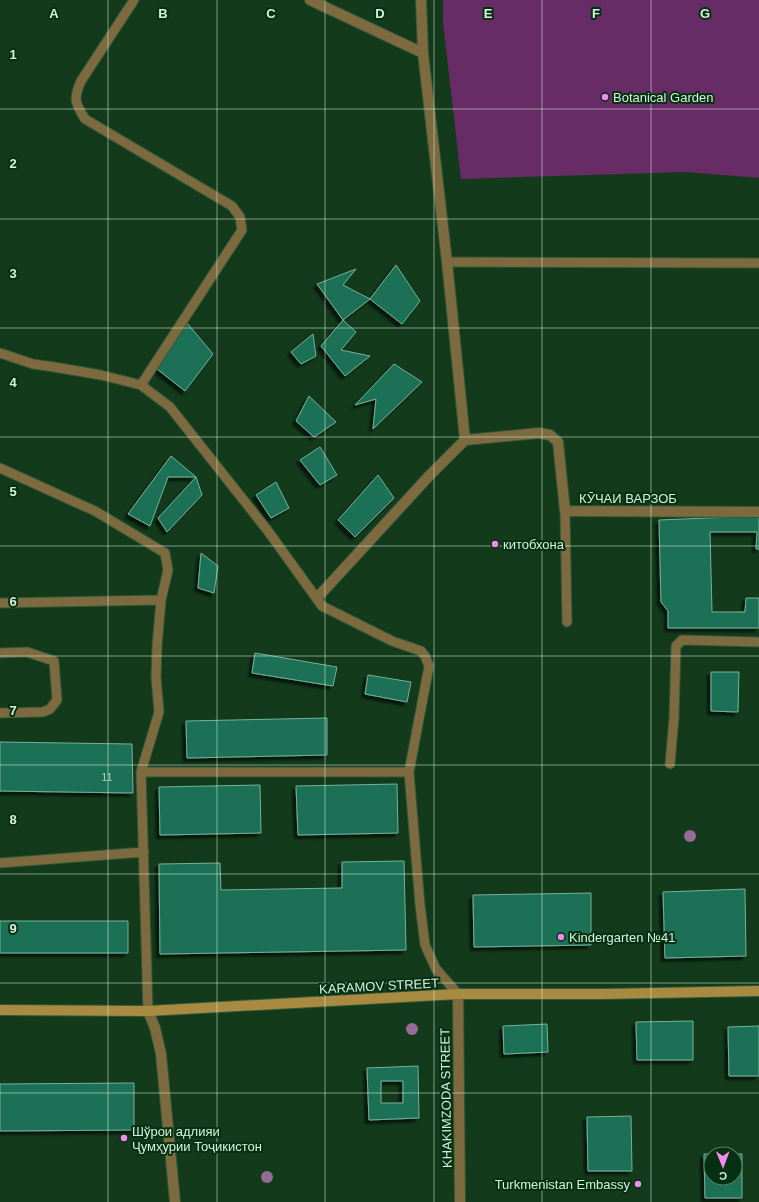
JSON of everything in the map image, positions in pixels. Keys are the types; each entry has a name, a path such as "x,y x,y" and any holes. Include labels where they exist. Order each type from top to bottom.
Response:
{"main road":[{"name":"KARAMOV STREET","path":"0,1010 148,1011 458,994 595,994 759,991"}],"street":[{"path":"310,0 423,53"},
{"path":"317,598 465,440 447,262 423,53 421,0"},
{"name":"КӮЧАИ ВАРЗОБ","path":"465,440 539,433 550,435 558,442 565,511 759,512"},
{"name":"KHAKIMZODA STREET","path":"458,994 460,1202"},
{"path":"148,1011 155,1028 161,1054 175,1202"}],"lane":[{"path":"134,0 81,81 76,93 77,107 85,119 232,206 240,217 242,230 140,385"},
{"path":"447,262 759,263"},
{"path":"0,353 33,364 101,375 140,385 170,408 268,531 322,606 392,641 421,651 426,656 429,666 409,772 420,905 425,945 436,969 458,994"},
{"path":"0,468 94,512 165,554 168,570 161,600 156,646 156,678 159,712 141,772 148,1011"},
{"path":"565,511 567,622"},
{"path":"0,603 161,600"},
{"path":"670,764 674,718 676,646 682,640 759,642"},
{"path":"0,653 27,652 54,661 57,700 50,709 43,712 0,713"},
{"path":"141,772 409,772"},
{"path":"0,864 144,852"}],"shaded area":[{"name":"Botanical Garden","path":"443,0 759,0 759,178 686,172 461,179 443,22"}],"building":[{"path":"396,265 420,301 402,324 370,299"},
{"path":"356,269 343,285 370,299 343,320 317,284"},
{"path":"343,320 356,332 341,350 370,356 345,376 321,346"},
{"path":"187,323 213,354 185,391 157,369"},
{"path":"313,334 316,356 301,364 291,352"},
{"path":"394,364 422,382 373,429 376,399 355,405"},
{"path":"309,396 336,422 314,437 296,421"},
{"path":"320,447 337,475 320,485 300,460"},
{"path":"171,456 196,477 168,477 150,526 128,514"},
{"path":"378,475 394,498 355,537 338,520"},
{"path":"196,477 202,495 167,532 158,518"},
{"path":"276,482 289,508 271,518 256,495"},
{"path":"758,516 759,549 756,549 757,532 710,532 712,612 745,612 746,598 759,598 759,628 668,628 668,611 661,602 659,520"},
{"path":"201,553 218,566 214,593 198,588"},
{"path":"255,653 337,667 333,686 252,673"},
{"path":"711,672 739,672 738,712 711,711"},
{"path":"368,675 411,682 407,702 365,694"},
{"path":"327,718 327,755 187,758 186,721"},
{"path":"0,742 132,744 133,793 0,791"},
{"path":"397,784 398,833 298,835 296,786"},
{"path":"260,785 261,833 160,835 159,787"},
{"path":"404,861 406,950 160,954 159,864 220,863 221,890 342,888 342,862"},
{"path":"745,889 746,956 665,958 663,892"},
{"path":"591,893 591,945 474,947 473,895"},
{"path":"0,921 128,921 128,953 0,953"},
{"path":"693,1021 693,1060 637,1060 636,1022"},
{"path":"547,1024 548,1052 504,1054 503,1026"},
{"path":"759,1026 759,1076 729,1076 728,1027"},
{"path":"418,1066 419,1118 369,1120 367,1068","holes":["381,1081 403,1081 403,1103 381,1103"]},
{"path":"134,1083 134,1130 0,1131 0,1084"},
{"path":"631,1116 632,1171 588,1171 587,1117"},
{"path":"705,1186 742,1186 742,1198 705,1198"}],"place":[{"name":"Botanical Garden","path":"605,97"},
{"name":"китобхона","path":"495,544"},
{"name":"Kindergarten №41","path":"561,937"},
{"name":"Шўрои адлияи Ҷумҳурии Тоҷикистон","path":"124,1138"},
{"name":"Turkmenistan Embassy","path":"638,1184"}]}
